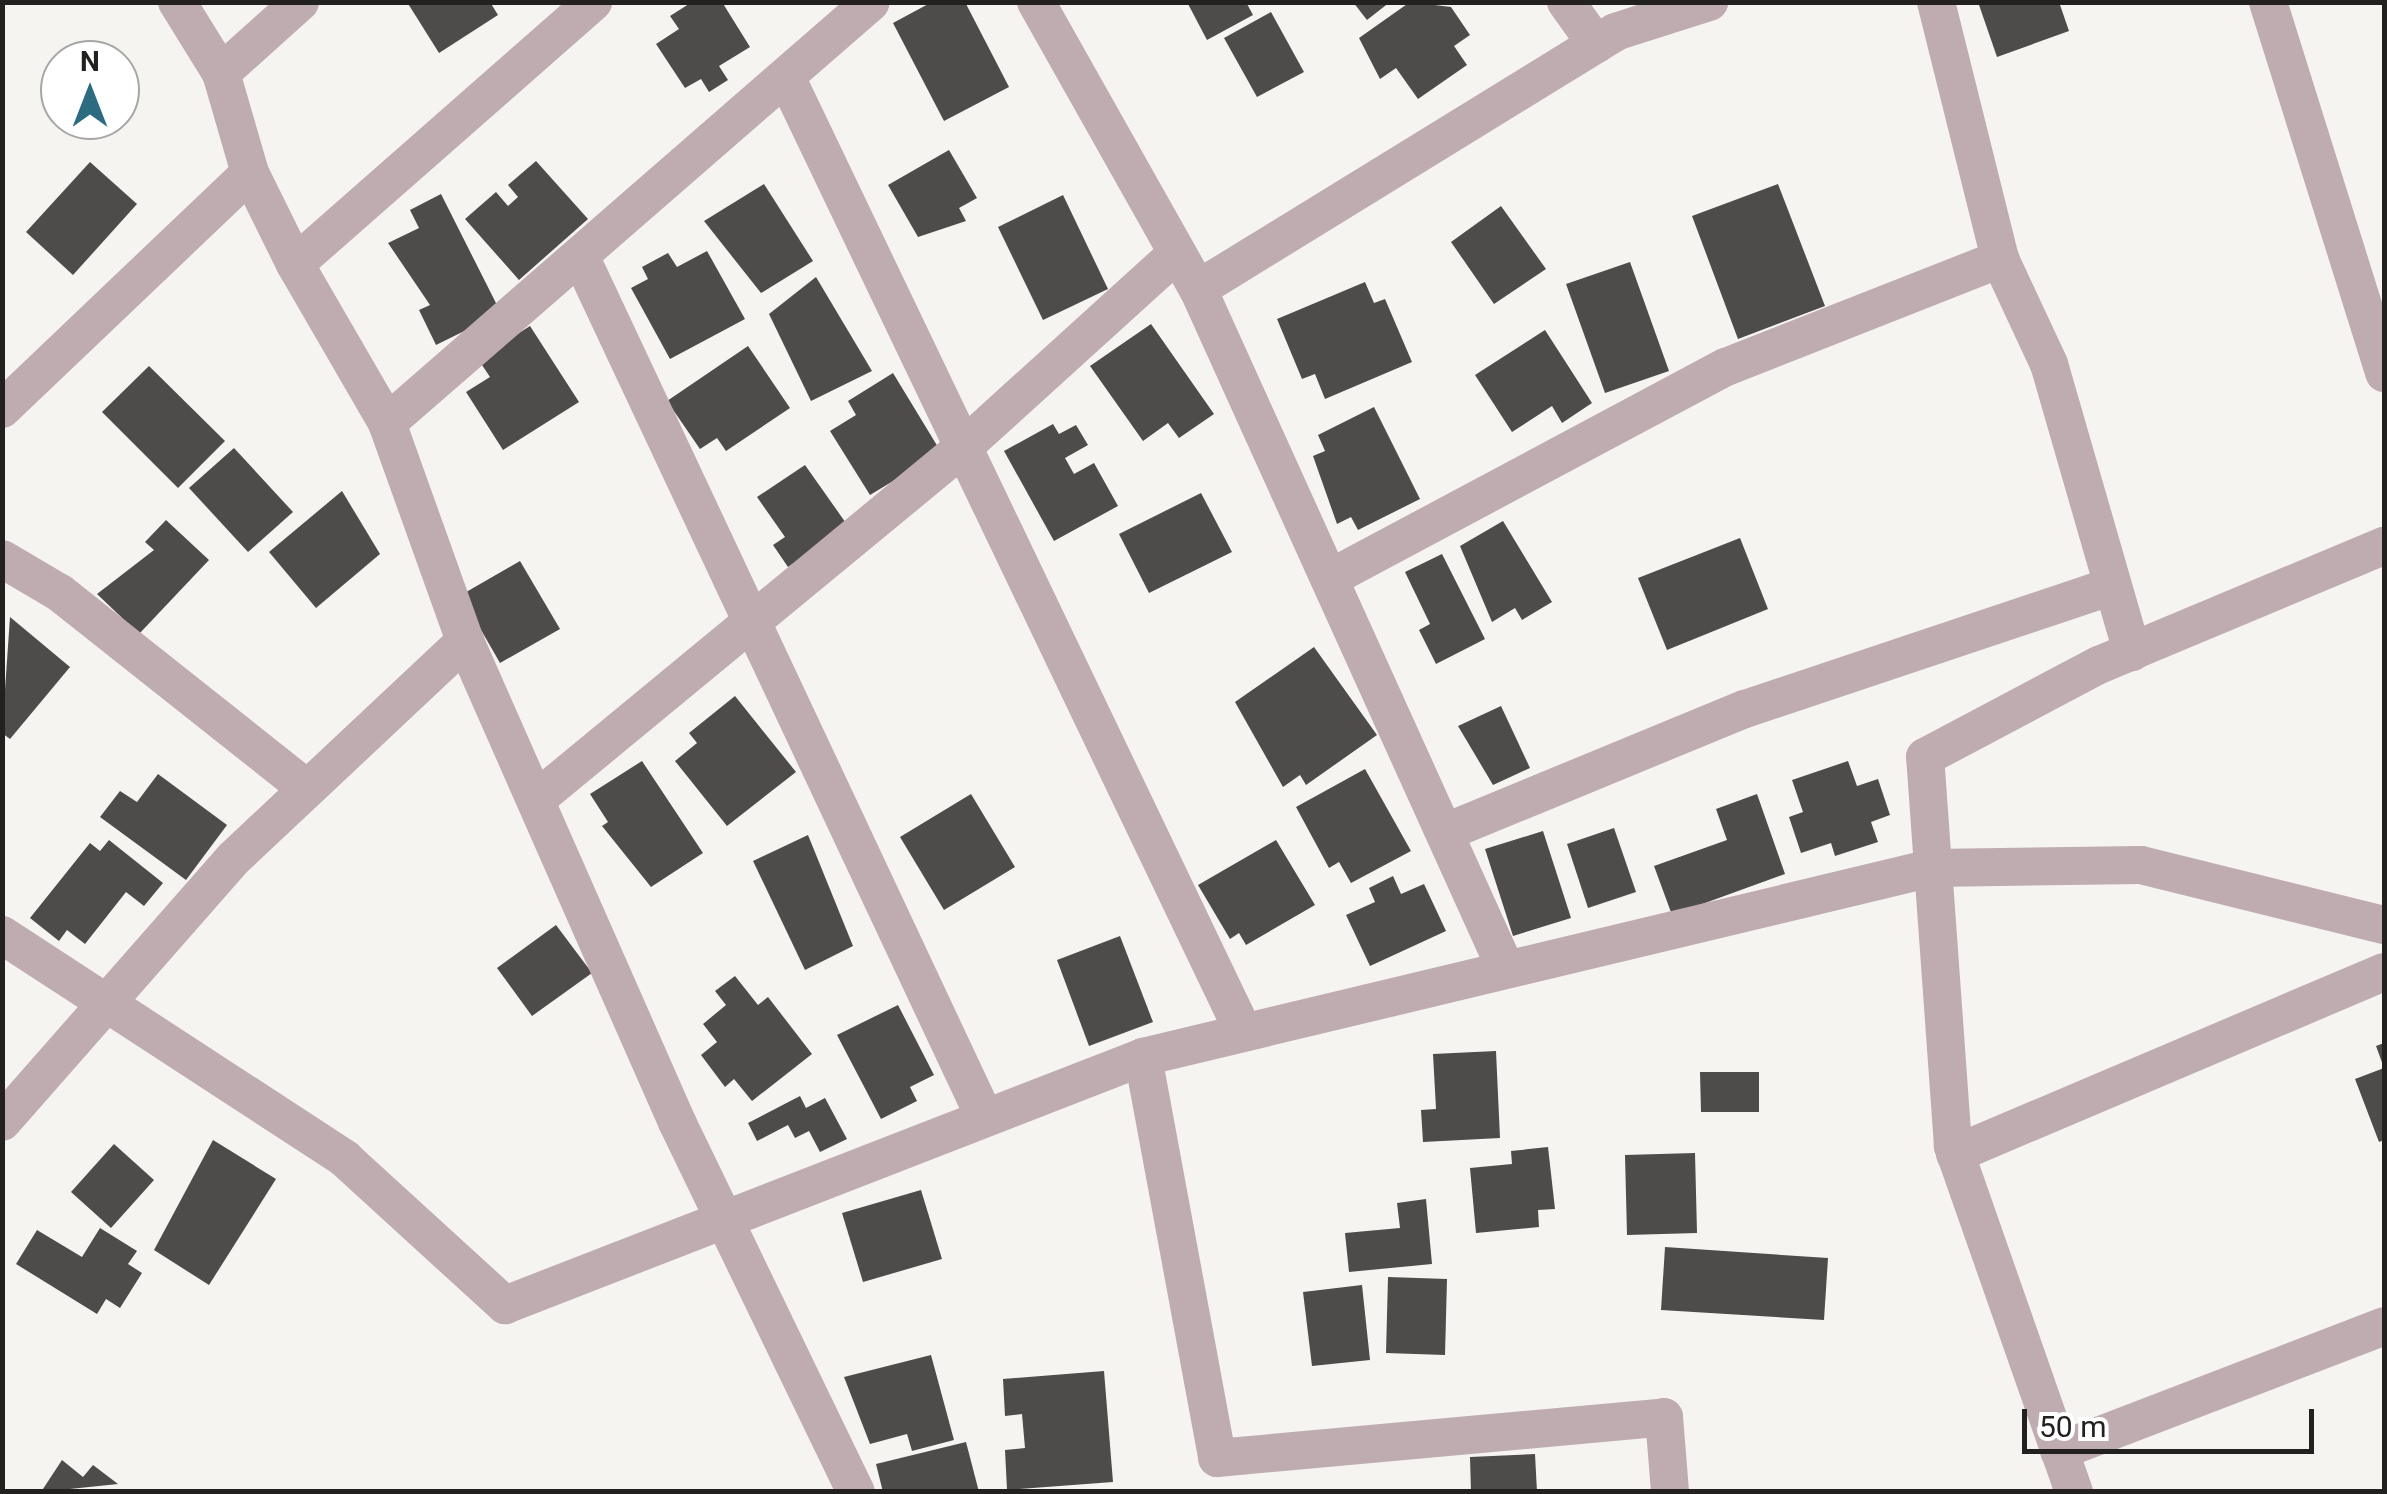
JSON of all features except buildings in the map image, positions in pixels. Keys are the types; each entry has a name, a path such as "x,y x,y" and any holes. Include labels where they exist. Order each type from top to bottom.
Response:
{"street":[{"path":"177,2 221,73 250,173 296,264 387,423 465,641 538,798 677,1122 731,1218 856,1492"},
{"path":"221,73 300,2"},
{"path":"296,264 593,2"},
{"path":"387,423 788,81 835,16 871,2"},
{"path":"1036,2 1198,289 1334,576 1504,964"},
{"path":"1566,2 1596,44"},
{"path":"1198,289 1596,44 1709,2"},
{"path":"1936,2 2000,259 2049,364 2110,587 2132,652"},
{"path":"2268,2 2384,374"},
{"path":"788,81 960,450 1088,696 1244,1031"},
{"path":"2,409 250,173"},
{"path":"538,798 960,450 1177,253"},
{"path":"581,258 759,619 986,1118"},
{"path":"1334,576 1726,368 2000,259"},
{"path":"2074,1492 1955,1154 1925,757 2132,652 2384,546"},
{"path":"2,559 60,593 305,787"},
{"path":"1446,832 1745,709 2110,587"},
{"path":"2,1122 305,787 465,641"},
{"path":"2,935 104,1007 345,1159 505,1304 1143,1057 1504,964 1932,868 2140,865 2384,924"},
{"path":"1955,1154 2384,972"},
{"path":"1143,1057 1221,1475 1664,1417 1670,1492"},
{"path":"2059,1450 2384,1326"}]}
